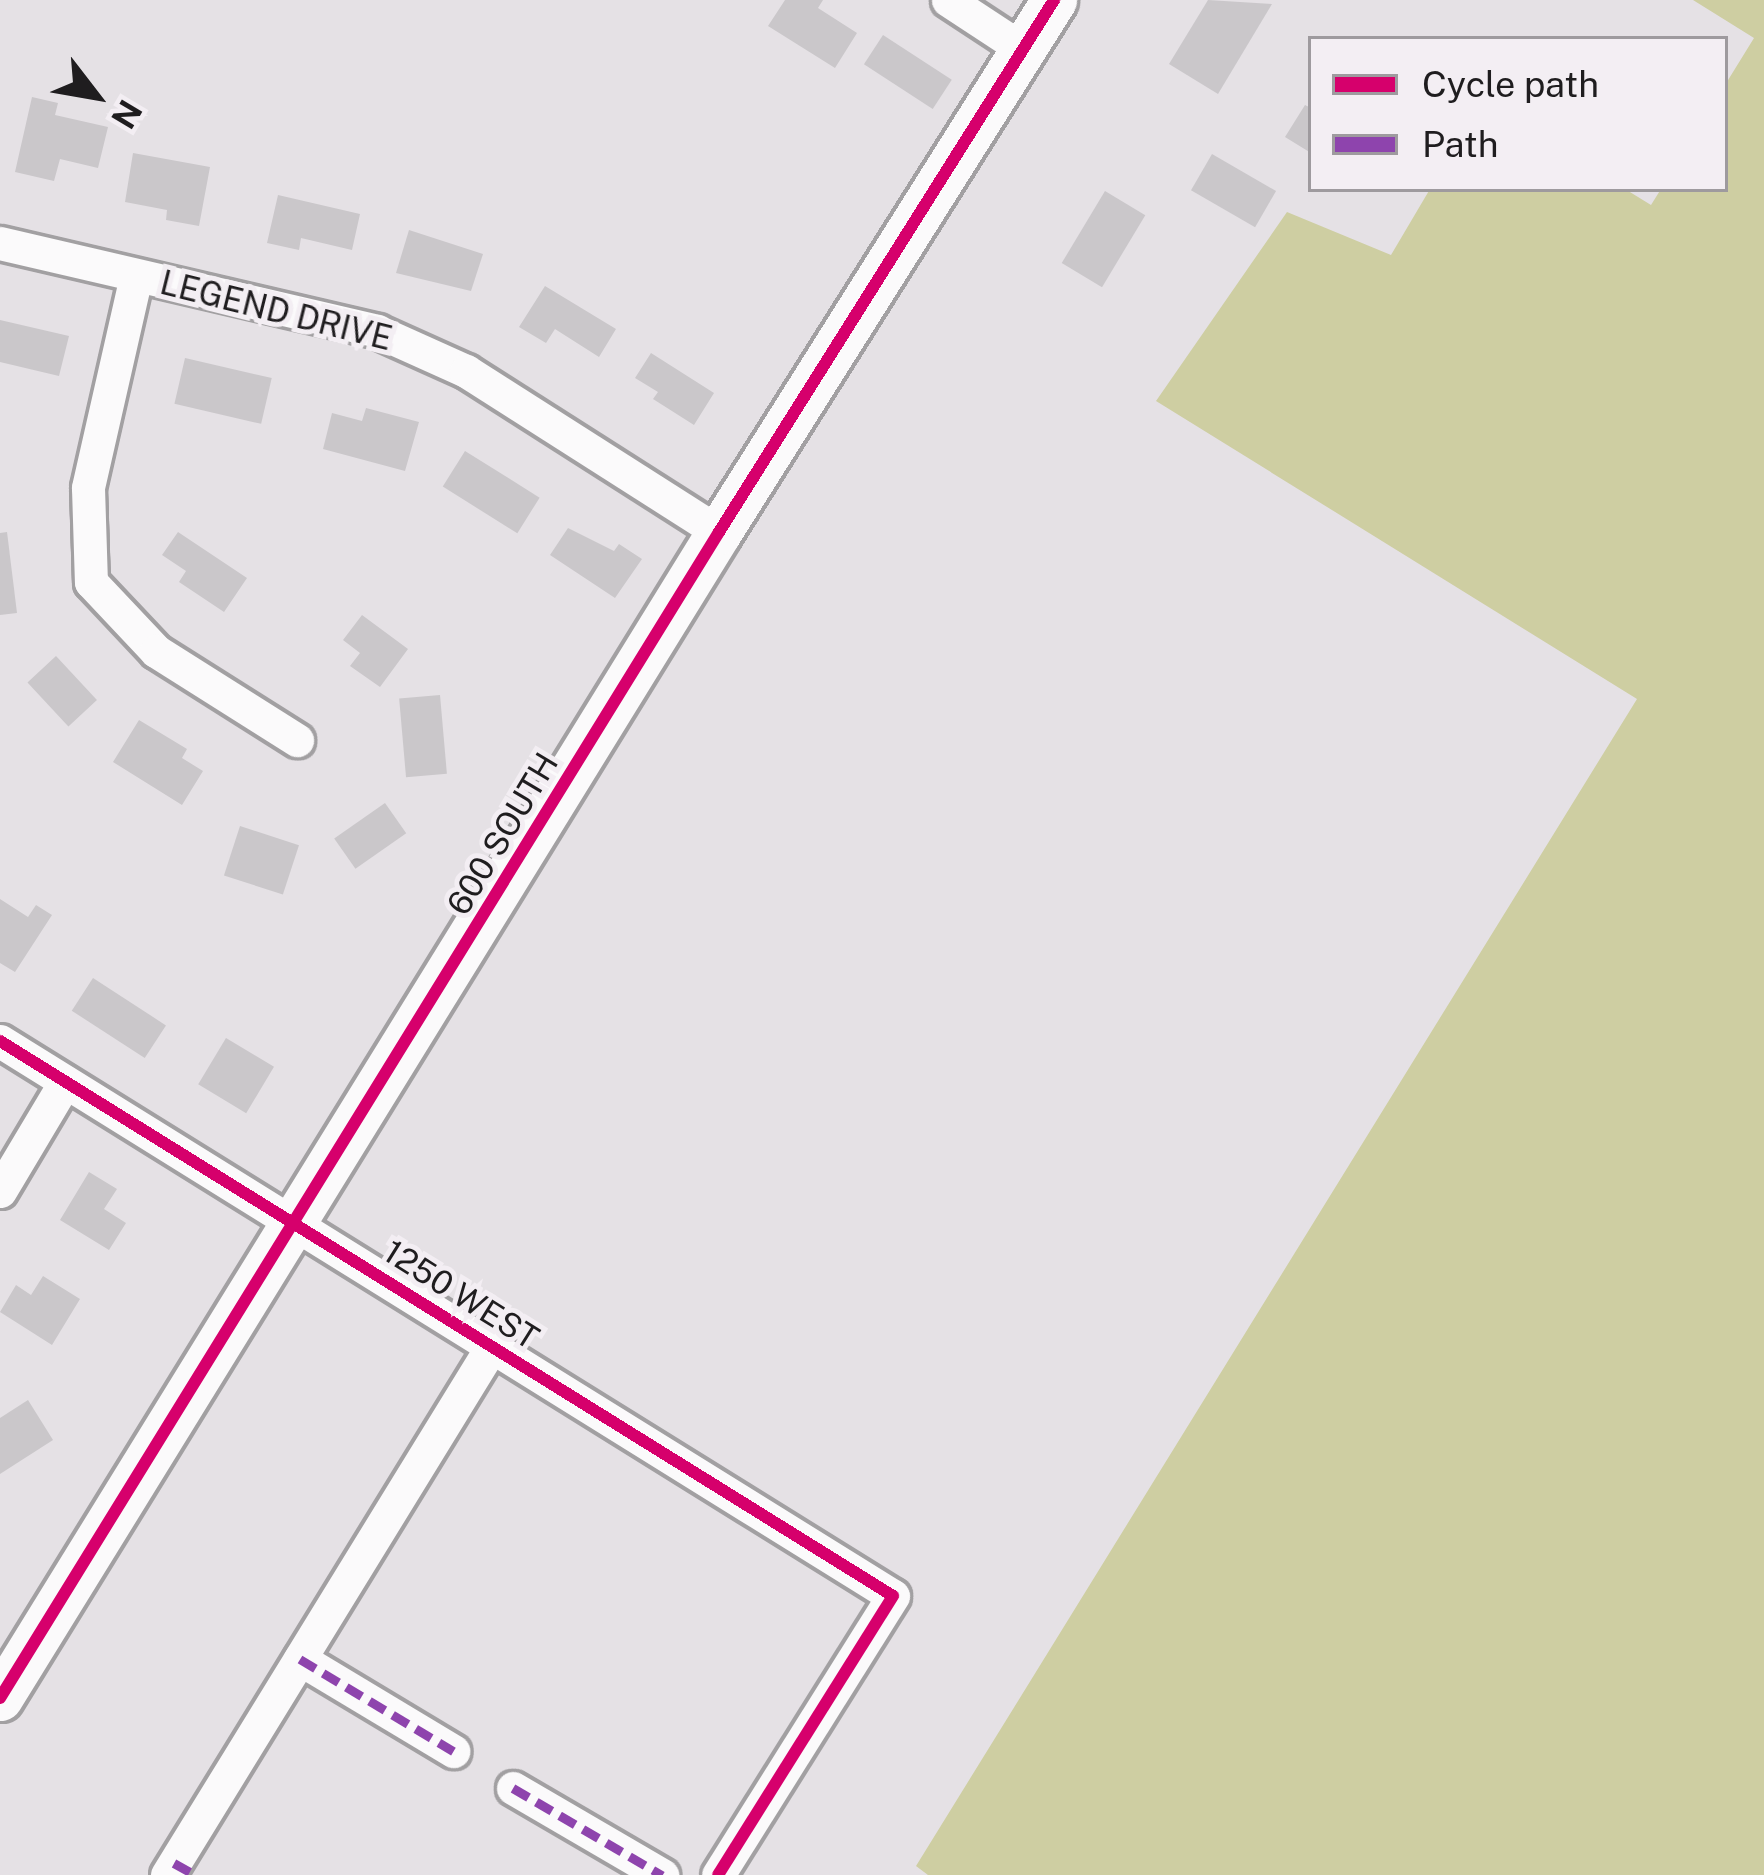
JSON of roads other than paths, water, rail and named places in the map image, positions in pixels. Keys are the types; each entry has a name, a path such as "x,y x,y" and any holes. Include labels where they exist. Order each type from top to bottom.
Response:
{"main road":[{"name":"600 SOUTH","path":"0,1698 719,532 1054,0"}],"street":[{"path":"948,0 1024,50"},
{"name":"LEGEND DRIVE","path":"0,244 377,331 466,371 719,532"},
{"path":"136,276 88,488 92,583 156,651 297,740"},
{"name":"1250 WEST","path":"0,1041 893,1596 718,1875"},
{"path":"0,1190 65,1082"},
{"path":"179,1871 300,1658 493,1346"},
{"path":"300,1658 453,1751"},
{"path":"513,1787 662,1875"}]}
